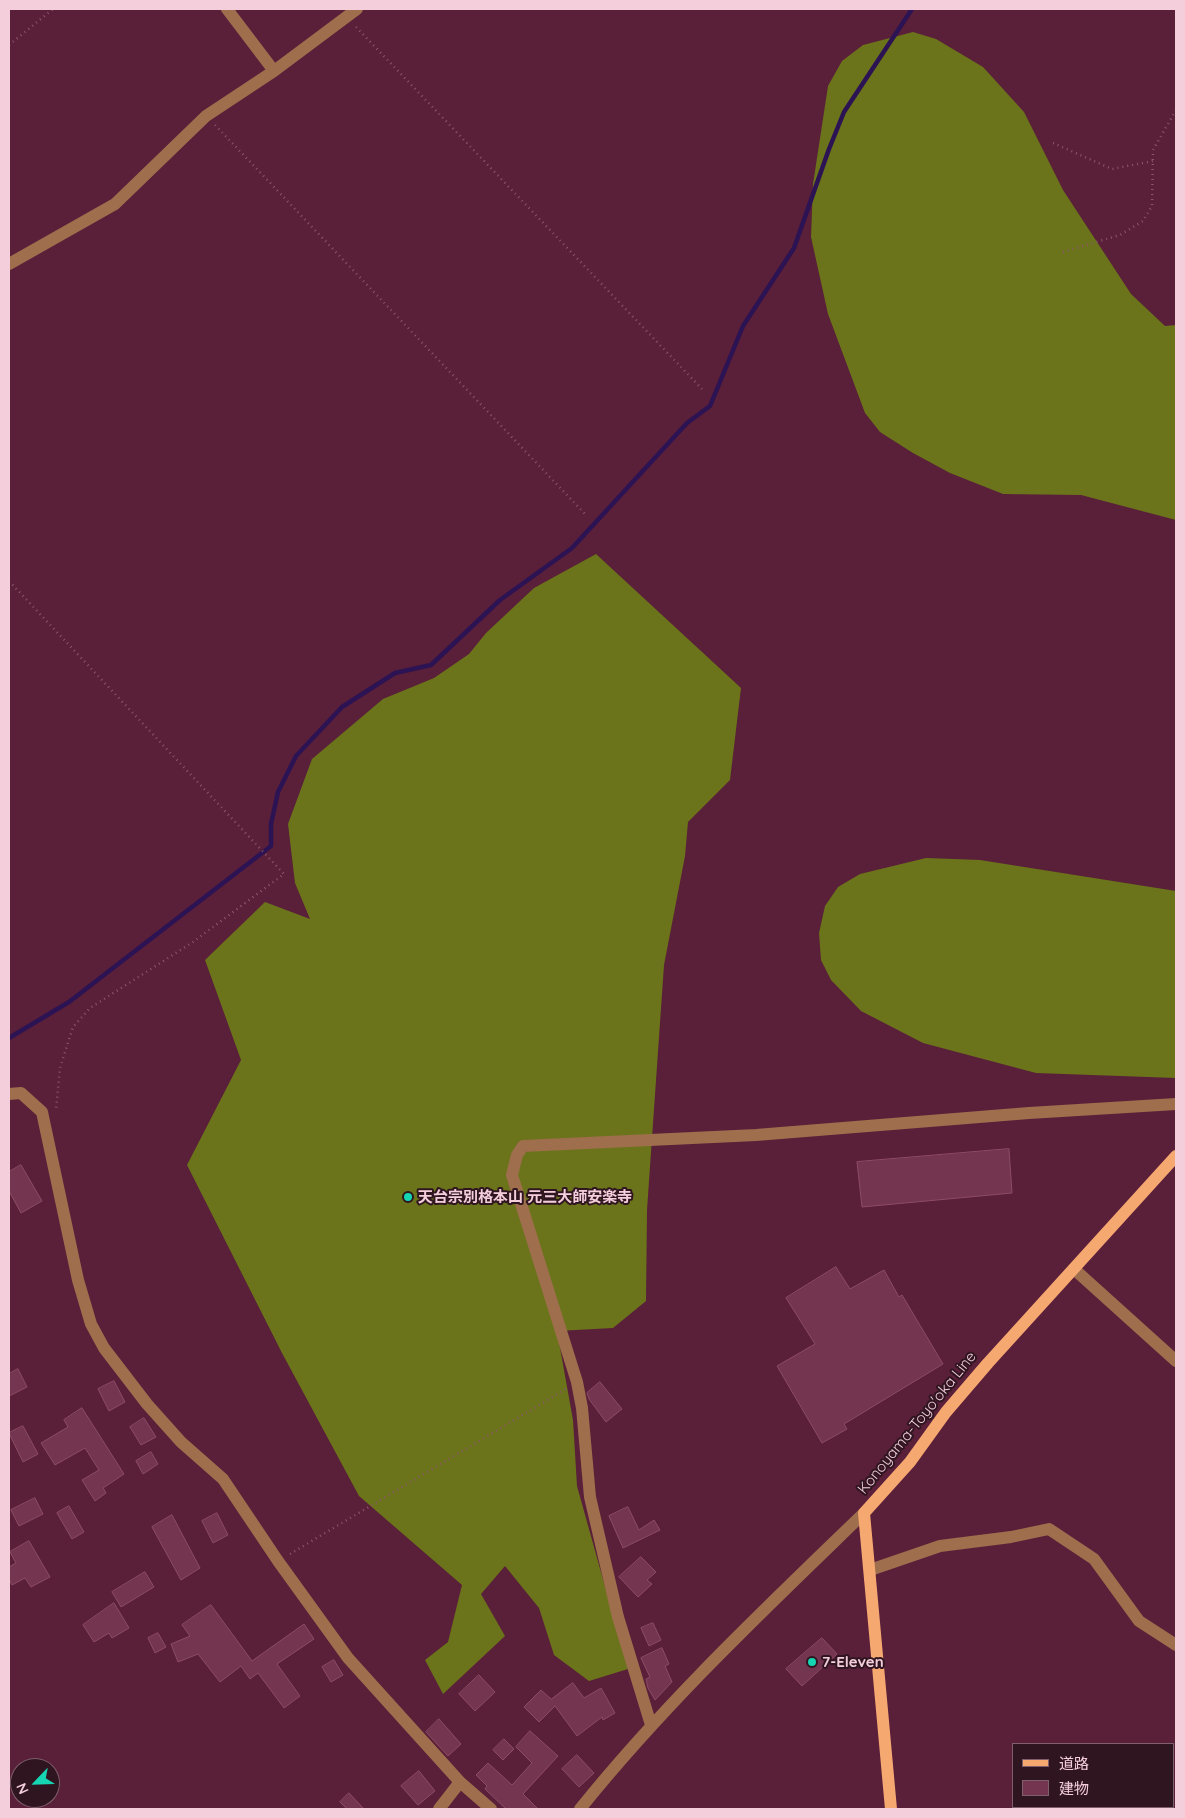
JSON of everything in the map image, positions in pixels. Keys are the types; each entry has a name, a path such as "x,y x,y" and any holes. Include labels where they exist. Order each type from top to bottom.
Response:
{"main road":[{"name":"Konoyama-Toyo'oka Line","path":"890,1809 864,1513 910,1462 946,1412 988,1363 1176,1156"}],"street":[{"path":"227,9 274,71"},
{"path":"9,264 115,204 206,116 274,71 357,9"},
{"path":"9,1094 21,1093 42,1112 78,1280 91,1324 104,1348 147,1404 181,1442 223,1479 278,1562 348,1658 460,1782 491,1809"},
{"path":"651,1725 618,1617 590,1497 582,1408 577,1382 512,1175 517,1155 523,1146 756,1135 1030,1113 1176,1104"},
{"path":"1074,1269 1176,1361"},
{"path":"580,1809 651,1725 707,1666 864,1513"},
{"path":"870,1570 940,1546 1011,1537 1050,1529 1094,1559 1139,1621 1176,1645"},
{"path":"439,1809 460,1782"}],"path":[{"path":"9,45 53,9"},
{"path":"346,17 702,389"},
{"path":"1063,252 1120,235 1143,221 1152,206 1153,150 1176,110"},
{"path":"206,116 586,515"},
{"path":"1053,143 1112,169 1153,162"},
{"path":"9,581 284,874 192,942 90,1008 73,1026 60,1068 55,1114"},
{"path":"278,1562 577,1382"}],"green space":[{"path":"913,32 936,39 983,67 1024,112 1063,190 1131,294 1165,326 1176,325 1176,520 1081,495 1003,494 950,473 913,453 880,432 865,413 828,314 811,237 813,184 828,86 842,61 863,45"},
{"path":"596,554 741,688 730,780 688,822 685,856 664,965 647,1210 646,1301 613,1328 557,1331 573,1420 577,1486 628,1669 589,1681 554,1655 539,1608 505,1566 481,1594 505,1636 443,1694 425,1660 448,1642 462,1585 359,1496 282,1353 187,1165 241,1060 205,960 265,902 310,919 295,883 288,824 312,759 383,699 434,678 469,654 486,633 534,588"},
{"path":"926,858 980,860 1176,891 1176,1078 1036,1073 923,1043 861,1011 831,980 821,960 819,933 825,906 838,887 860,874"}],"building":[{"path":"1009,1149 1012,1193 862,1207 857,1162"},
{"path":"21,1165 42,1201 21,1213 9,1191 9,1172"},
{"path":"836,1267 850,1289 884,1270 899,1297 902,1295 943,1364 844,1424 847,1429 822,1443 777,1366 815,1344 786,1298"},
{"path":"18,1369 27,1387 9,1396 9,1374"},
{"path":"114,1381 125,1402 109,1411 98,1389"},
{"path":"600,1382 622,1409 606,1422 589,1399 587,1393"},
{"path":"82,1408 124,1474 103,1488 106,1493 95,1501 82,1480 99,1470 85,1448 55,1465 41,1443 68,1427 64,1420"},
{"path":"144,1418 156,1437 141,1445 130,1427"},
{"path":"23,1426 38,1454 23,1462 9,1433"},
{"path":"151,1452 158,1464 143,1474 136,1461"},
{"path":"35,1498 43,1514 19,1526 11,1510"},
{"path":"69,1506 84,1532 72,1539 57,1513"},
{"path":"628,1507 639,1530 654,1520 660,1530 623,1548 609,1516"},
{"path":"217,1513 228,1535 213,1543 202,1521"},
{"path":"172,1515 200,1568 181,1580 152,1527"},
{"path":"29,1541 50,1577 31,1587 25,1578 12,1585 9,1579 9,1567 16,1563 10,1552"},
{"path":"641,1557 656,1572 647,1580 652,1584 638,1597 619,1577"},
{"path":"145,1572 154,1587 121,1607 112,1592"},
{"path":"114,1603 129,1628 112,1638 109,1633 94,1642 83,1625"},
{"path":"211,1605 252,1661 304,1624 314,1639 277,1664 300,1696 284,1708 258,1673 250,1679 241,1666 220,1682 198,1654 178,1662 171,1644 190,1636 182,1625"},
{"path":"653,1623 661,1640 649,1646 641,1628"},
{"path":"158,1633 166,1647 155,1653 148,1638"},
{"name":"7-Eleven","path":"822,1638 837,1654 802,1686 786,1669"},
{"path":"662,1648 669,1664 665,1666 672,1682 655,1700 648,1688 646,1679 650,1677 641,1658"},
{"path":"334,1660 343,1675 331,1682 322,1667"},
{"path":"479,1675 495,1692 475,1711 459,1694"},
{"path":"573,1683 584,1698 601,1688 615,1713 603,1720 602,1717 577,1736 555,1706 539,1722 524,1707 541,1690 551,1699"},
{"path":"439,1719 461,1744 448,1756 426,1732"},
{"path":"530,1731 558,1756 523,1794 538,1809 506,1809 485,1789 487,1786 476,1775 488,1763 512,1785 532,1763 516,1747"},
{"path":"504,1739 514,1749 503,1760 493,1750"},
{"path":"577,1755 594,1773 579,1787 562,1769"},
{"path":"419,1771 435,1791 418,1805 401,1786"},
{"path":"349,1793 364,1809 347,1809 340,1802"}],"waterway":[{"path":"9,1038 69,1002 271,846 271,824 278,792 296,756 342,707 395,673 431,665 500,600 572,548 687,423 710,406 743,326 794,248 844,112 912,9"}],"place":[{"name":"天台宗別格本山 元三大師安楽寺","path":"408,1197"},
{"name":"7-Eleven","path":"812,1662"}]}
